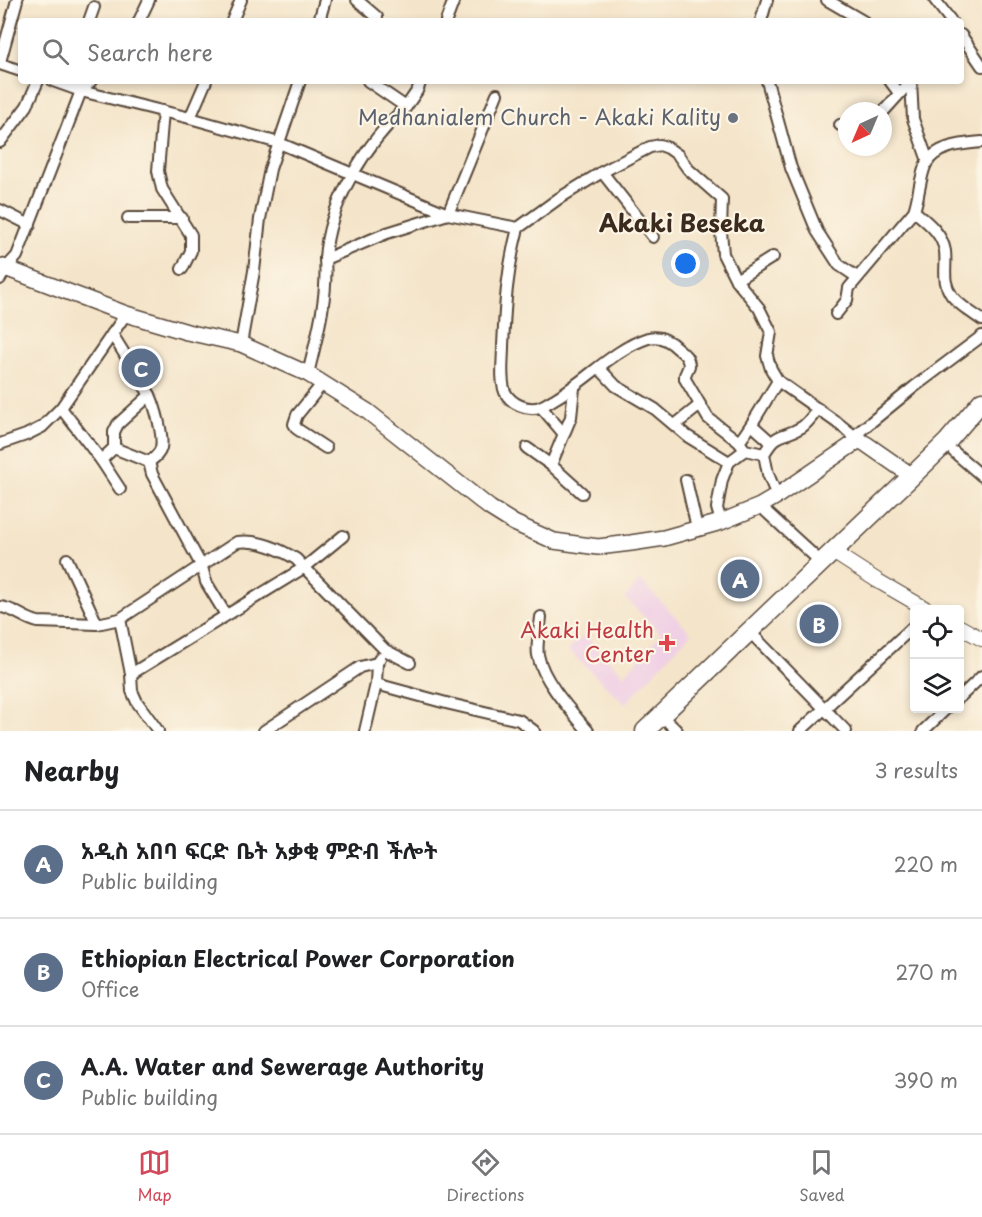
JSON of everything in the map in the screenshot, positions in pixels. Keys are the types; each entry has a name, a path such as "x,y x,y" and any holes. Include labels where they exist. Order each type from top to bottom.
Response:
{"main road":[{"path":"2,271 126,314 187,332 241,344 308,374 367,411 490,508 514,523 554,541 598,547 664,538 721,522 760,506 777,496 856,438 912,477"},
{"path":"669,728 754,636 947,442 982,401"},
{"path":"833,558 954,452 982,421"},
{"path":"645,731 754,636"}],"street":[{"path":"17,0 0,63 18,69"},
{"path":"141,18 148,0"},
{"path":"233,18 241,0"},
{"path":"320,18 323,0"},
{"path":"357,0 377,16"},
{"path":"447,18 454,0"},
{"path":"762,18 767,0"},
{"path":"827,0 844,17"},
{"path":"934,0 949,18"},
{"path":"90,18 94,7"},
{"path":"964,39 982,66"},
{"path":"0,142 27,106 37,84"},
{"path":"61,84 279,143 448,214 518,228"},
{"path":"2,271 17,256 81,91 88,84"},
{"path":"190,118 205,84"},
{"path":"241,344 266,187 273,158 299,84"},
{"path":"373,84 406,106"},
{"path":"308,374 322,312 328,231 353,173 377,135 406,106 420,84"},
{"path":"768,84 791,168 817,231 839,265 857,277"},
{"path":"892,84 899,93"},
{"path":"891,102 908,84"},
{"path":"911,84 913,119 928,161"},
{"path":"448,214 497,94"},
{"path":"164,111 159,181 191,236 192,244 182,269"},
{"path":"836,314 847,300 847,292 857,277 914,211 928,161 954,145 982,142"},
{"path":"764,454 742,446 708,418 685,379 689,362 686,356 668,340 656,337 648,338 615,356 573,388 541,407 530,408 514,403 506,394 503,385 507,281 518,228 558,199 602,172 650,147 660,145 668,148 722,199 721,243 728,266 736,280 759,308 771,332 767,362 778,381 856,438 914,387 982,336"},
{"path":"602,172 653,237"},
{"path":"0,210 30,225"},
{"path":"914,211 931,225 943,244 944,274 946,285 952,296 982,320"},
{"path":"325,259 387,233 448,214"},
{"path":"128,218 182,218"},
{"path":"736,280 773,257"},
{"path":"0,444 42,427 61,408 126,314"},
{"path":"112,334 150,395 162,442 161,450 149,462"},
{"path":"598,368 616,386 655,409 729,462"},
{"path":"721,522 717,508 718,496 729,462 742,446 758,412 778,381"},
{"path":"323,383 297,415 294,424 297,429 326,448"},
{"path":"551,465 570,417 573,388"},
{"path":"101,460 114,448 114,432 118,424 150,395"},
{"path":"675,425 699,405"},
{"path":"541,407 564,434"},
{"path":"61,408 120,489"},
{"path":"777,496 768,474 764,454 771,442 804,425 818,409"},
{"path":"752,425 771,442"},
{"path":"114,448 149,462"},
{"path":"527,448 551,465 582,493"},
{"path":"954,452 982,476"},
{"path":"149,462 152,474 225,615"},
{"path":"686,480 697,528"},
{"path":"760,506 833,558 921,605"},
{"path":"131,674 305,567 343,536"},
{"path":"0,607 10,609 31,620 97,624 120,619 237,543 247,541 280,549 305,567 385,650 410,663"},
{"path":"67,560 97,624"},
{"path":"541,617 538,653 542,668 588,731"},
{"path":"120,619 131,674 132,691 137,702 158,731"},
{"path":"964,629 982,639"},
{"path":"800,731 910,630"},
{"path":"754,636 846,731"},
{"path":"365,731 376,684 377,663 385,650"},
{"path":"264,731 360,667 377,663"},
{"path":"964,693 982,676"},
{"path":"376,684 519,720 534,731"},
{"path":"923,731 942,713"}],"shaded area":[{"name":"Akaki Health Center","path":"640,580 691,633 625,704 568,650 584,635 624,675 661,634 625,598"}],"place":[{"name":"Medhanialem Church - Akaki Kality","path":"733,118"},
{"name":"A.A. Water and Sewerage Authority","path":"141,368"},
{"name":"አዲስ አበባ ፍርድ ቤት አቃቂ ምድብ ችሎት","path":"740,579"},
{"name":"Ethiopian Electrical Power Corporation","path":"819,624"},
{"name":"Akaki Health Center","path":"667,643"}],"district":[{"name":"Akaki Beseka","path":"682,224"}]}
